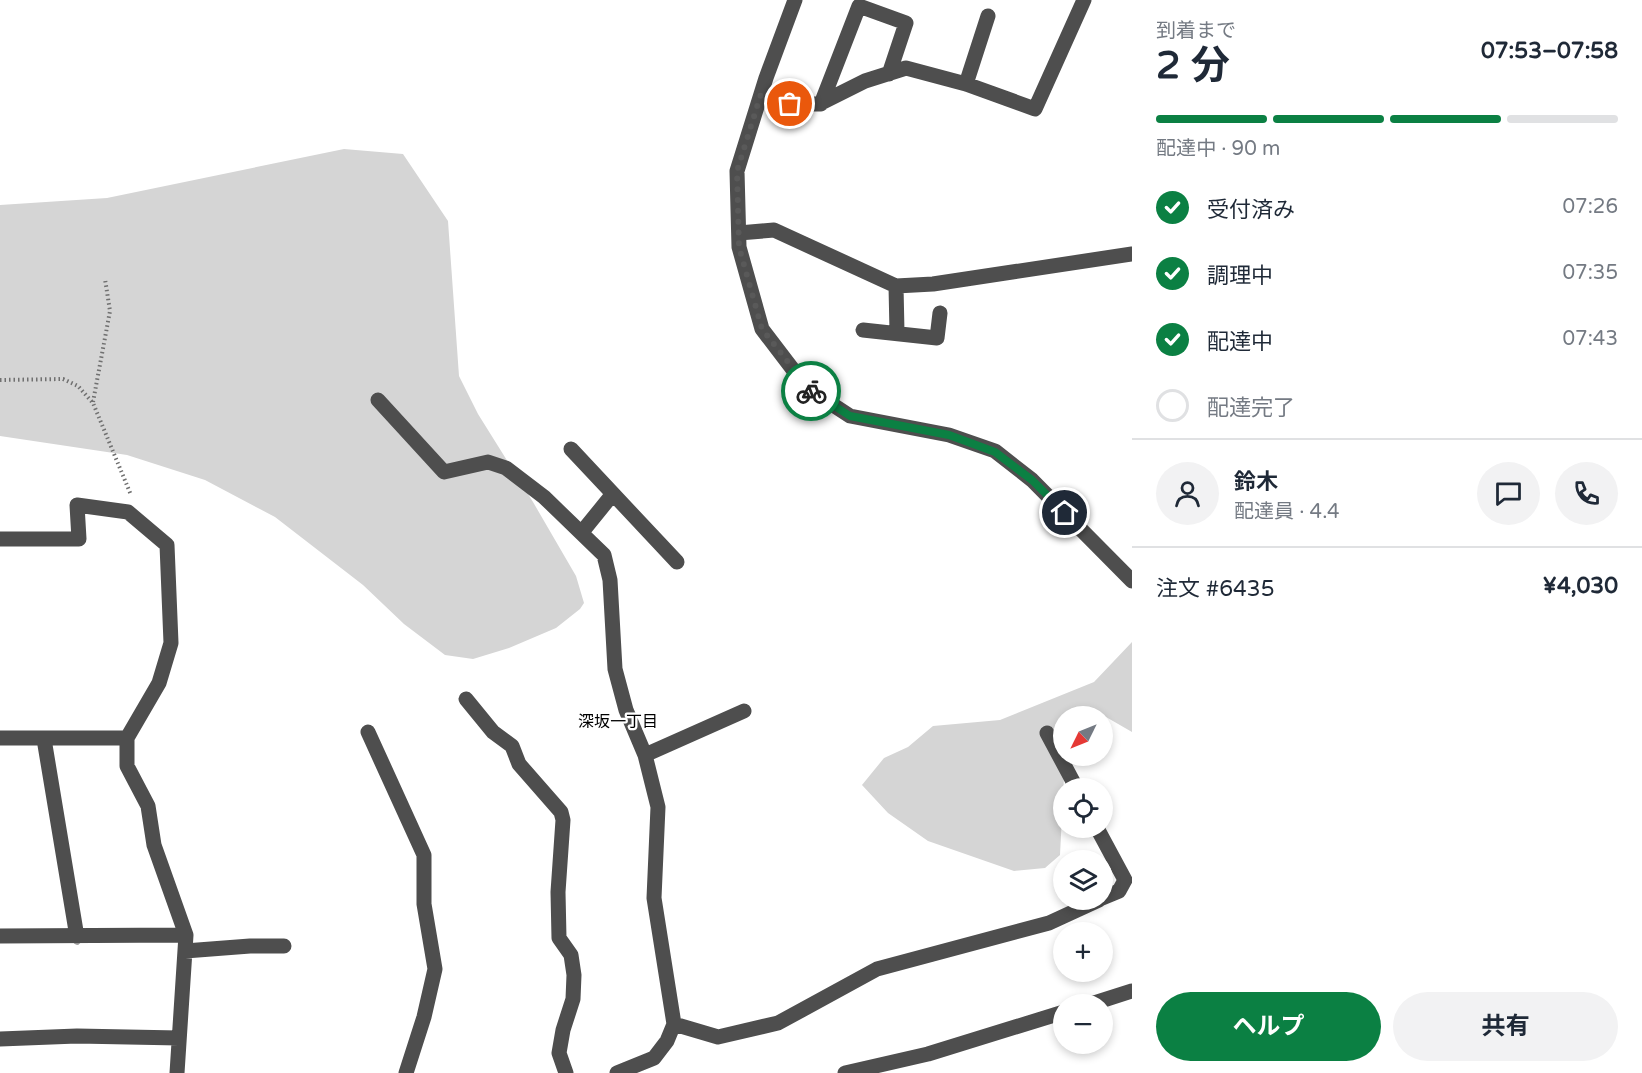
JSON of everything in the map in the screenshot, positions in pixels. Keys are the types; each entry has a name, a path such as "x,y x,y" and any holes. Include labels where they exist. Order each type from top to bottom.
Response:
{"street":[{"path":"795,0 761,94 737,171 739,247 762,329 807,388 850,416 949,435 995,452 1032,480 1132,581"},
{"path":"761,94 790,104 820,104 865,81 906,68 966,84 1035,109 1084,0"},
{"path":"820,104 860,6 906,23 889,74"},
{"path":"966,84 988,16"},
{"path":"738,233 774,230 896,286 933,284 1132,254"},
{"path":"896,286 897,332"},
{"path":"863,330 937,338 940,313"},
{"path":"378,400 444,472 488,462 506,468 544,497 582,531 604,555 610,580 615,669 626,710 645,755 658,807 654,898 675,1024 667,1041 654,1058 617,1073"},
{"path":"571,449 677,562"},
{"path":"582,531 612,495"},
{"path":"0,539 79,539 77,505 128,512 167,545 171,643 159,682 127,738 127,766 148,806 154,845 186,935 177,1073"},
{"path":"466,699 493,732 512,746 519,764 561,812 563,820 558,892 559,938 571,955 574,975 573,999 563,1030 559,1053 566,1073"},
{"path":"645,755 744,711"},
{"path":"368,732 424,855 424,904 435,969 424,1017 406,1073"},
{"path":"1047,733 1071,778"},
{"path":"0,738 127,738"},
{"path":"44,739 77,937"},
{"path":"1113,857 1125,880 1119,891 1113,894"},
{"path":"675,1024 718,1037 778,1023 877,969 1049,923 1077,910"},
{"path":"0,936 186,935"},
{"path":"185,951 284,946"},
{"path":"1113,998 1132,992"},
{"path":"845,1073 928,1054 1053,1015"},
{"path":"0,1039 77,1036 179,1038"}],"path":[{"path":"93,403 110,311 105,279"},
{"path":"0,380 63,379 78,386 93,403 133,501 128,512"}],"shaded area":[{"path":"344,149 403,154 448,221 459,376 478,414 576,576 584,603 580,609 556,628 509,648 473,659 445,655 404,624 363,585 275,517 205,480 127,455 0,436 0,205 107,198"},
{"path":"1132,642 1132,732 1113,721 1113,706 1053,706 1053,766 1064,766 1064,778 1053,778 1053,838 1061,838 1060,850 1053,850 1053,861 1045,868 1014,871 928,841 888,813 862,785 884,758 908,747 933,726 1000,720 1094,682"}],"way so far":[{"path":"790,104 761,94 737,171 739,247 762,329 811,391"}],"district":[{"name":"深坂一丁目","path":"618,722"}],"route":[{"path":"811,391 850,416 949,435 995,452 1032,480 1065,513"}]}
